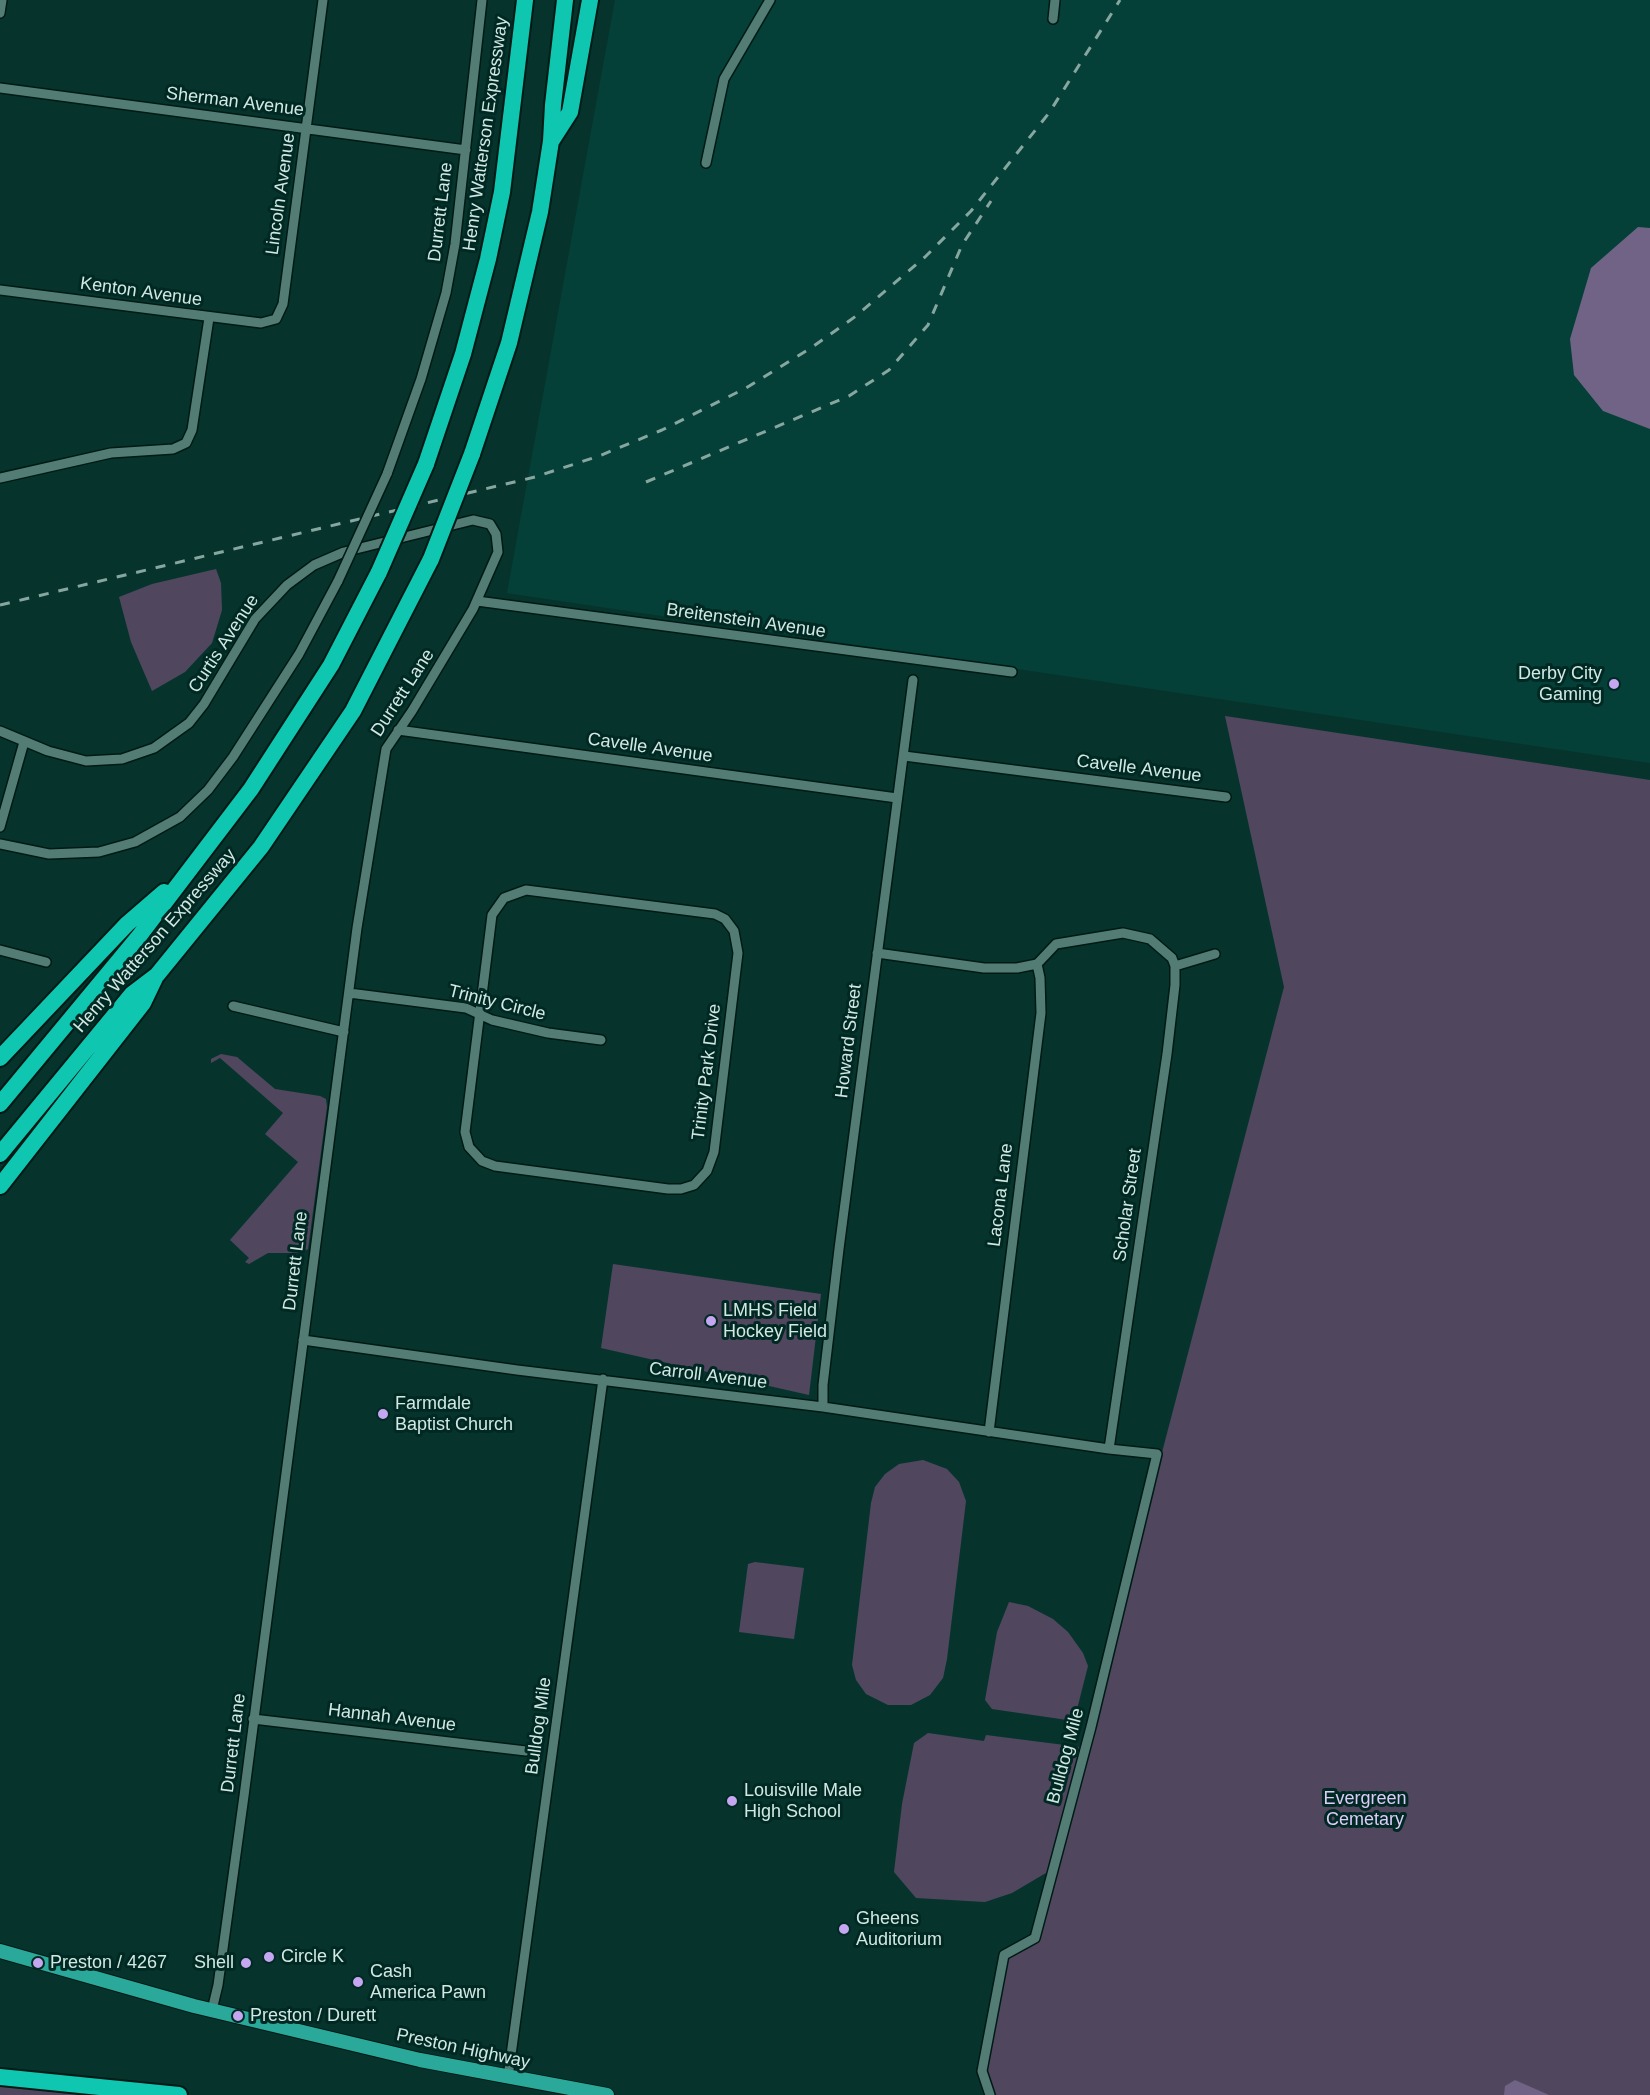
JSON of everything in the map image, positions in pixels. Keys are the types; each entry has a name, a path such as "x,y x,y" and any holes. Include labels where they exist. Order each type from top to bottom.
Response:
{"highway":[{"name":"Henry Watterson Expressway","path":"0,1104 140,935 251,789 302,714 331,665 379,572 426,464 463,354 488,259 503,180 525,0"},
{"name":"Henry Watterson Expressway","path":"0,1154 132,994 157,975 261,847 321,760 390,642 431,559 496,387 522,295 552,141 553,105 566,0"},
{"path":"552,141 570,112 590,0"},
{"path":"0,1058 128,924 192,868"},
{"path":"0,1186 143,1003 157,975"},
{"path":"0,2077 179,2095"}],"main road":[{"name":"Preston Highway","path":"0,1951 212,2010 420,2060 607,2095"}],"street":[{"path":"0,13 2,0"},
{"name":"Lincoln Avenue","path":"276,319 283,304 322,0"},
{"name":"Durrett Lane","path":"0,844 49,854 91,853 135,842 180,817 208,790 233,757 298,654 338,581 387,474 424,370 446,293 455,244 482,0"},
{"path":"706,163 724,79 770,0"},
{"path":"1053,19 1055,0"},
{"name":"Sherman Avenue","path":"0,88 466,150"},
{"name":"Kenton Avenue","path":"0,290 209,318 261,323 276,319"},
{"path":"0,478 111,453 173,449 186,443 192,430 209,318"},
{"name":"Curtis Avenue","path":"0,731 66,757 86,761 122,759 154,748 173,736 196,715 255,619 288,585 315,566 344,552 473,520 490,524 496,534 498,546"},
{"name":"Durrett Lane","path":"212,2010 218,1985 349,993 386,749 454,644 477,602 494,564 498,546"},
{"name":"Breitenstein Avenue","path":"477,602 1012,672"},
{"name":"Howard Street","path":"823,1407 823,1385 839,1249 914,680"},
{"name":"Cavelle Avenue","path":"398,730 897,798"},
{"path":"0,827 24,742"},
{"name":"Cavelle Avenue","path":"904,756 1227,797"},
{"name":"Trinity Park Drive","path":"533,890 704,912 724,920 734,931 738,953 714,1152 707,1172 694,1185 681,1189 522,1170 495,1166 482,1161 469,1147 465,1132 479,1014 492,915 499,903 515,892 533,890"},
{"path":"877,953 984,968 1017,968 1037,964 1056,944 1123,933 1150,939 1167,952 1175,966 1215,954"},
{"path":"0,950 46,962"},
{"name":"Lacona Lane","path":"989,1432 1041,1013 1040,978 1037,964"},
{"name":"Scholar Street","path":"1109,1449 1167,1054 1175,966"},
{"name":"Trinity Circle","path":"349,993 466,1008 492,1020 548,1033 601,1040"},
{"path":"233,1006 344,1032"},
{"name":"Carroll Avenue","path":"303,1340 517,1371 603,1379 823,1407 1109,1449"},
{"name":"Bulldog Mile","path":"508,2077 603,1379"},
{"name":"Bulldog Mile","path":"990,2095 982,2071 1004,1955 1035,1938 1091,1727 1157,1454 1109,1449"},
{"name":"Hannah Avenue","path":"253,1719 526,1751"}],"shaded area":[{"path":"615,0 1650,0 1650,763 507,593"},
{"path":"1638,227 1650,228 1650,429 1603,411 1574,375 1570,339 1591,268"},
{"path":"1515,2080 1549,2095 1504,2095 1505,2086"}],"green space":[{"path":"216,569 221,583 222,610 212,643 185,672 152,691 131,642 119,597 152,584"},
{"name":"Evergreen Cemetary","path":"1225,716 1650,780 1650,2095 990,2095 982,2071 1004,1955 1035,1937 1284,987"},
{"path":"221,1054 237,1057 275,1089 326,1099 327,1107 308,1249 300,1253 268,1253 249,1264 245,1262 249,1258 230,1240 298,1162 265,1134 283,1113 220,1058 211,1063 211,1059"},
{"name":"LMHS Field Hockey Field","path":"613,1264 821,1294 809,1395 601,1348"},
{"path":"923,1460 947,1469 959,1482 966,1501 947,1659 943,1678 930,1695 911,1705 888,1705 866,1694 856,1680 852,1665 871,1503 875,1487 885,1474 899,1464"},
{"path":"755,1562 804,1568 794,1639 739,1632 748,1564"},
{"path":"1009,1602 1028,1606 1053,1619 1068,1632 1083,1653 1088,1666 1074,1721 992,1709 985,1700 997,1632"},
{"path":"928,1733 984,1741 986,1735 1080,1747 1051,1870 1012,1893 985,1902 916,1898 894,1872 902,1804 914,1743"},
{"path":"0,2082 143,2095 0,2095"}],"railway":[{"path":"0,605 535,477 599,456 662,430 746,388 811,348 856,316 925,257 971,211 1049,113 1120,0"},
{"path":"646,482 849,396 889,370 928,325 962,245 991,201"}],"place":[{"name":"Derby City Gaming","path":"1614,684"},
{"name":"LMHS Field Hockey Field","path":"711,1321"},
{"name":"Farmdale Baptist Church","path":"383,1414"},
{"name":"Louisville Male High School","path":"732,1801"},
{"name":"Gheens Auditorium","path":"844,1929"},
{"name":"Circle K","path":"269,1957"},
{"name":"Preston / 4267","path":"38,1963"},
{"name":"Shell","path":"246,1963"},
{"name":"Cash America Pawn","path":"358,1982"},
{"name":"Preston / Durett","path":"238,2016"}]}
